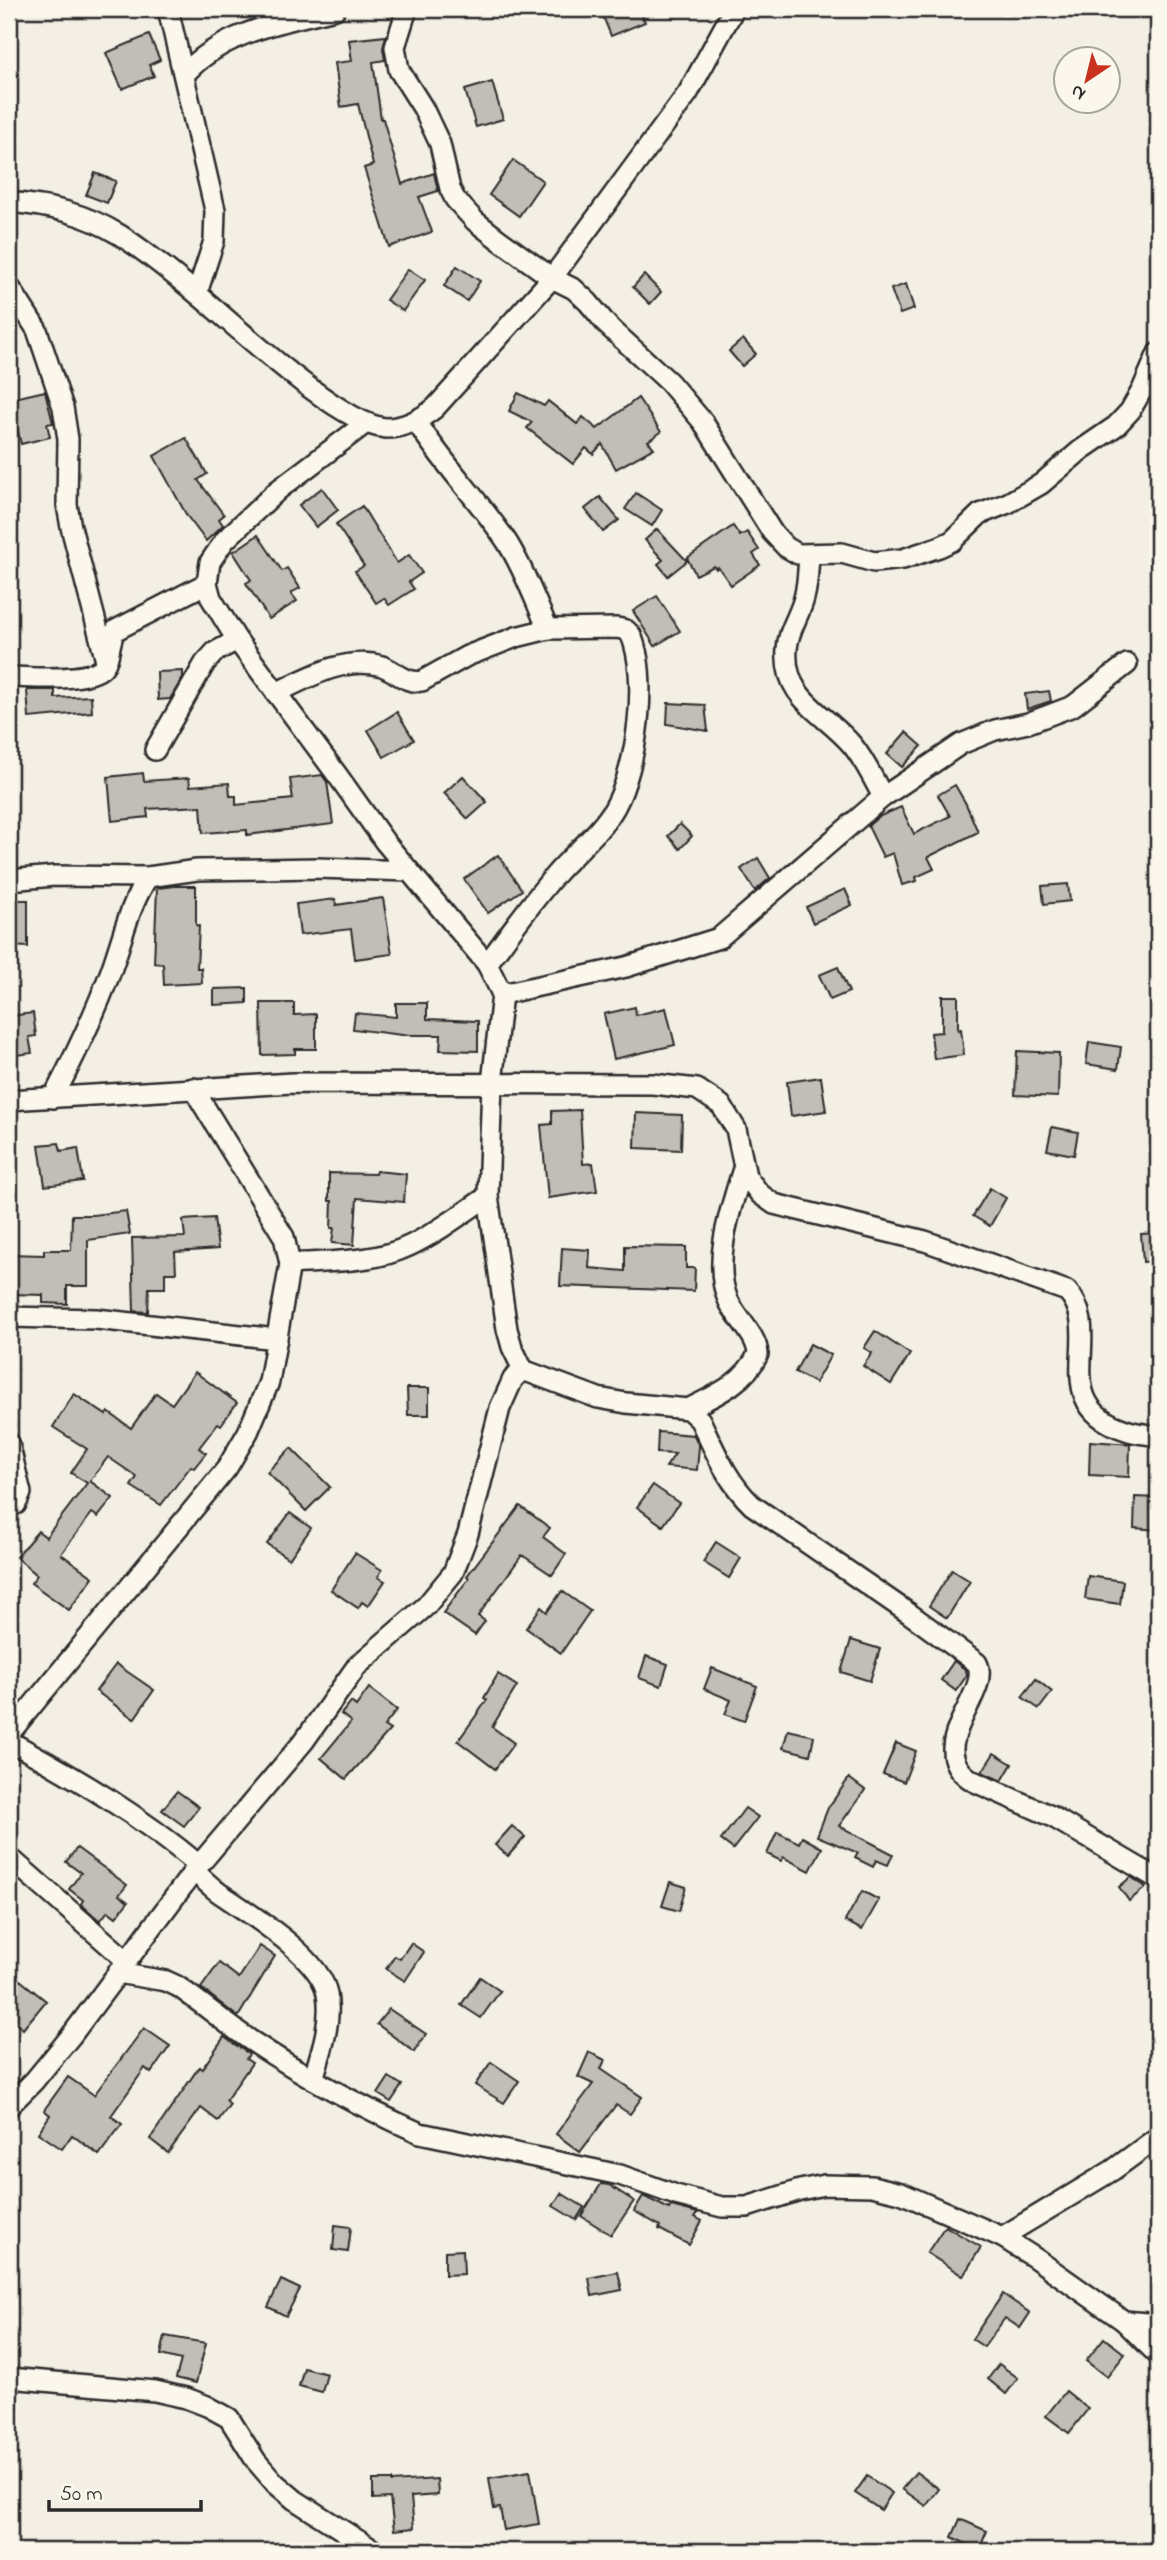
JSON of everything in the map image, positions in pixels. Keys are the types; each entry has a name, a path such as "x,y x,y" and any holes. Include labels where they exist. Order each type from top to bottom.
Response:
{"street":[{"path":"167,9 215,210 214,241 197,293"},
{"path":"184,75 201,57 226,42 277,24 335,9"},
{"path":"407,9 395,47 399,70 440,144 455,200 498,239 552,278 574,289 608,326 669,382 703,422 777,539 793,551 808,555 842,553 884,562 923,553 952,541 980,513 1025,494 1116,426 1130,411 1158,353"},
{"path":"9,202 72,212 118,234 197,293 283,367 366,423 384,428 416,421 450,393 552,278 688,93 734,9"},
{"path":"9,286 37,330 63,407 68,439 69,516 106,662"},
{"path":"416,421 436,453 507,542 548,629"},
{"path":"366,423 278,490 225,540 210,562 207,583 211,598 237,640 385,842 487,964 502,994 492,1083 488,1196 507,1329 512,1348 523,1370 598,1398 688,1409 722,1392 738,1380 758,1354 754,1342 728,1299 724,1284 726,1223 743,1169"},
{"path":"808,555 804,599 787,648 793,685 805,703 829,721 856,749 883,797"},
{"path":"9,677 83,675 100,670 106,662 110,639 116,630 207,583"},
{"path":"276,693 311,676 338,667 365,663 391,669 410,682 422,681 489,646 548,629 617,628 624,629 631,635 640,674 640,704 624,787 604,823 554,876 487,964"},
{"path":"155,750 205,663 215,652 237,640"},
{"path":"502,994 626,967 719,937 883,797 961,744 995,730 1028,723 1073,706 1127,664"},
{"path":"9,880 54,876 148,877 197,870 317,868 409,871"},
{"path":"53,1098 77,1052 109,976 132,906 148,877"},
{"path":"9,1100 292,1083 653,1084 697,1089 721,1105 736,1129 743,1169 760,1194 779,1206 925,1241 1010,1273 1065,1290 1073,1299 1080,1317 1082,1391 1093,1409 1118,1427 1158,1436"},
{"path":"9,1734 227,1468 248,1432 269,1382 290,1264 284,1237 193,1088"},
{"path":"290,1264 394,1252 410,1246 488,1196"},
{"path":"9,1317 96,1319 276,1339"},
{"path":"9,2106 34,2081 197,1868 304,1741 357,1666 426,1606 453,1573 468,1534 500,1408 513,1379 523,1370"},
{"path":"688,1409 700,1420 728,1477 752,1505 976,1663 980,1669 978,1682 955,1734 954,1756 962,1773 973,1781 1051,1816 1158,1879"},
{"path":"9,1443 22,1493 16,1504 9,1506"},
{"path":"9,1741 121,1805 197,1868 216,1891 276,1933 323,1980 328,2003 327,2019 313,2079"},
{"path":"9,1857 122,1966 177,1986 249,2039 313,2079 419,2133 620,2175 676,2195 722,2207 747,2207 824,2185 872,2186 901,2193 1002,2237 1124,2321 1158,2355"},
{"path":"173,1899 216,1891"},
{"path":"1002,2237 1113,2170 1158,2137"},
{"path":"1124,2321 1158,2324"},
{"path":"9,2378 155,2391 187,2398 207,2406 229,2418 256,2461 275,2483 295,2500 375,2551"}],"building":[{"path":"600,9 639,9 645,22 611,36"},
{"path":"149,35 160,60 149,65 154,76 122,89 106,53"},
{"path":"386,36 383,48 385,60 373,62 381,119 402,184 434,173 438,191 419,197 432,232 389,247 364,168 373,165 358,104 341,107 335,63 352,61 349,40"},
{"path":"492,82 503,119 476,127 465,90"},
{"path":"513,160 543,181 519,216 489,195"},
{"path":"95,173 116,181 107,203 86,195"},
{"path":"457,266 480,281 467,301 444,286"},
{"path":"408,269 425,280 403,311 386,300"},
{"path":"644,275 661,292 650,304 633,287"},
{"path":"906,284 914,309 900,314 891,289"},
{"path":"743,339 756,354 742,366 729,351"},
{"path":"45,391 53,423 47,424 50,437 21,444 10,399"},
{"path":"518,393 544,406 548,401 577,424 583,417 597,429 638,398 661,432 648,441 654,448 616,469 602,444 593,454 586,448 573,464 527,428 532,422 509,411"},
{"path":"186,438 207,474 198,480 224,515 219,519 223,525 206,541 187,516 154,456"},
{"path":"322,488 338,510 316,527 299,505"},
{"path":"636,493 662,510 652,526 625,509"},
{"path":"600,497 619,520 603,532 585,509"},
{"path":"362,506 397,563 409,555 422,573 409,582 414,589 389,605 384,598 376,603 355,571 364,566 336,524"},
{"path":"733,526 740,536 747,532 759,550 753,554 760,565 731,585 718,567 716,569 714,566 696,575 687,558"},
{"path":"657,529 687,561 668,576 658,564 663,560 645,540"},
{"path":"258,535 282,571 287,568 300,588 291,593 297,601 269,619 246,583 251,580 233,552"},
{"path":"657,596 680,631 655,646 633,611"},
{"path":"183,671 183,677 170,699 158,700 157,672"},
{"path":"27,690 55,690 55,698 91,696 92,712 29,718"},
{"path":"1049,691 1051,701 1027,709 1025,694"},
{"path":"668,703 705,705 708,731 667,724"},
{"path":"397,712 414,740 384,757 368,730"},
{"path":"906,732 922,746 902,767 887,754"},
{"path":"143,773 144,781 189,778 190,786 229,783 230,796 236,796 236,805 293,799 290,779 322,775 327,782 333,824 247,835 247,830 203,833 201,806 147,809 148,817 112,821 108,777"},
{"path":"463,776 487,802 468,819 444,793"},
{"path":"955,785 978,832 928,857 934,869 916,877 917,881 902,885 893,853 883,857 868,826 878,817 901,807 914,834 950,816 938,795"},
{"path":"680,824 692,836 680,849 668,836"},
{"path":"498,855 522,890 488,913 464,879"},
{"path":"758,858 770,878 755,891 741,869"},
{"path":"1068,884 1070,901 1044,904 1042,886"},
{"path":"196,886 196,925 199,926 197,968 201,968 202,983 164,985 163,964 154,963 157,888"},
{"path":"845,889 852,905 813,923 806,907"},
{"path":"383,898 392,954 355,959 351,929 300,935 296,904 335,899 336,905"},
{"path":"9,900 28,900 28,947 9,946"},
{"path":"838,967 849,992 830,1000 819,975"},
{"path":"247,988 247,1003 214,1005 214,989"},
{"path":"942,996 958,996 958,1030 961,1029 964,1055 934,1059 931,1033 942,1032"},
{"path":"261,1003 294,1003 294,1015 316,1014 316,1049 295,1049 295,1054 262,1055"},
{"path":"396,1003 427,1003 427,1019 478,1021 478,1051 440,1050 441,1035 402,1035 353,1029 355,1013 396,1017"},
{"path":"635,1007 636,1015 666,1008 675,1045 614,1059 604,1014"},
{"path":"33,1013 36,1036 29,1037 32,1053 9,1056 9,1016"},
{"path":"1089,1042 1121,1047 1118,1069 1086,1064"},
{"path":"1017,1051 1059,1053 1058,1097 1015,1095"},
{"path":"821,1077 826,1111 791,1116 787,1082"},
{"path":"580,1110 583,1164 593,1163 597,1191 548,1198 541,1125 552,1124 552,1111"},
{"path":"636,1113 682,1115 681,1150 635,1148"},
{"path":"1052,1127 1078,1132 1074,1155 1047,1150"},
{"path":"59,1143 61,1151 78,1148 83,1181 45,1186 39,1145"},
{"path":"376,1171 406,1174 404,1202 357,1198 354,1245 332,1243 334,1228 331,1228 329,1173 375,1174"},
{"path":"990,1188 1006,1198 990,1226 973,1216"},
{"path":"126,1211 130,1234 88,1240 88,1286 67,1286 67,1304 43,1303 43,1295 9,1294 9,1254 44,1255 44,1250 71,1250 72,1215"},
{"path":"214,1218 218,1249 175,1252 176,1273 165,1273 165,1288 149,1288 148,1312 134,1311 132,1238 185,1237 183,1220"},
{"path":"1158,1233 1158,1261 1143,1262 1141,1234"},
{"path":"625,1246 686,1247 686,1268 695,1268 694,1291 560,1286 562,1248 590,1250 589,1268 625,1271"},
{"path":"875,1331 910,1354 891,1384 863,1366 872,1353 864,1348"},
{"path":"810,1344 831,1355 815,1383 795,1372"},
{"path":"195,1372 237,1403 199,1448 206,1453 194,1468 191,1466 161,1505 131,1486 137,1477 108,1457 90,1481 113,1498 98,1517 92,1513 61,1554 93,1577 69,1610 31,1583 37,1575 16,1557 38,1531 46,1537 87,1483 71,1473 87,1449 53,1427 74,1394 131,1428 156,1393 172,1404"},
{"path":"407,1388 429,1388 429,1415 408,1415"},
{"path":"658,1432 694,1435 699,1446 697,1470 666,1467 675,1454 657,1453"},
{"path":"1090,1441 1130,1444 1129,1477 1089,1475"},
{"path":"291,1448 330,1487 306,1511 267,1472"},
{"path":"653,1485 679,1503 663,1526 637,1507"},
{"path":"1135,1497 1158,1498 1158,1530 1134,1528"},
{"path":"520,1506 550,1528 543,1537 566,1554 552,1575 522,1555 478,1616 485,1621 475,1635 443,1613 469,1578 467,1576"},
{"path":"290,1513 311,1528 289,1559 267,1544"},
{"path":"716,1542 741,1558 729,1578 703,1562"},
{"path":"355,1553 382,1570 378,1577 385,1581 368,1606 362,1602 358,1608 331,1590"},
{"path":"952,1570 970,1581 947,1618 929,1606"},
{"path":"1088,1576 1123,1581 1120,1604 1085,1599"},
{"path":"562,1591 590,1611 561,1653 526,1628 541,1607 547,1612"},
{"path":"851,1640 880,1649 870,1681 841,1672"},
{"path":"646,1656 668,1664 661,1686 639,1678"},
{"path":"954,1661 966,1670 967,1675 956,1691 941,1680"},
{"path":"116,1664 154,1690 134,1719 96,1691"},
{"path":"712,1668 757,1686 744,1721 725,1714 731,1700 704,1689"},
{"path":"498,1674 517,1686 492,1727 514,1743 495,1769 458,1741 487,1700 484,1698"},
{"path":"1036,1679 1052,1692 1039,1709 1022,1697"},
{"path":"369,1688 397,1710 384,1726 390,1730 346,1779 321,1758 351,1722 341,1714 351,1702 356,1706"},
{"path":"788,1730 814,1736 810,1755 783,1748"},
{"path":"896,1743 916,1751 904,1782 883,1774"},
{"path":"994,1753 1012,1764 1002,1781 982,1772"},
{"path":"849,1778 865,1790 839,1826 893,1854 888,1865 876,1860 873,1867 855,1858 858,1853 817,1836 828,1808"},
{"path":"177,1791 199,1807 184,1826 162,1810"},
{"path":"745,1808 758,1817 733,1849 721,1840"},
{"path":"512,1826 525,1837 508,1856 495,1845"},
{"path":"777,1832 799,1843 802,1837 822,1848 810,1871 783,1857 781,1861 767,1854"},
{"path":"77,1848 127,1885 119,1895 128,1902 116,1917 108,1911 100,1921 81,1904 83,1900 69,1889 81,1873 66,1862"},
{"path":"1131,1877 1146,1887 1129,1901 1119,1887"},
{"path":"670,1882 686,1887 679,1911 662,1906"},
{"path":"862,1891 879,1900 862,1930 845,1921"},
{"path":"411,1943 424,1952 405,1981 386,1969 395,1956 400,1959"},
{"path":"260,1946 275,1956 238,2017 201,1988 219,1963 239,1978"},
{"path":"480,1977 500,1991 481,2018 461,2005"},
{"path":"20,1980 46,2001 23,2029 9,2017 9,1993"},
{"path":"389,2009 426,2034 414,2052 377,2024"},
{"path":"144,2028 170,2046 151,2073 145,2068 111,2116 122,2124 99,2155 72,2135 62,2149 38,2133 50,2115 44,2110 68,2077 94,2095"},
{"path":"224,2037 249,2054 246,2059 252,2063 226,2100 230,2104 218,2121 201,2108 168,2153 150,2139 199,2067 202,2069"},
{"path":"589,2052 605,2060 601,2069 642,2097 630,2114 616,2105 580,2152 556,2134 593,2084 578,2077"},
{"path":"491,2062 519,2081 504,2103 475,2085"},
{"path":"389,2077 402,2085 391,2102 378,2094"},
{"path":"601,2184 609,2185 634,2201 611,2235 581,2216"},
{"path":"561,2193 584,2207 576,2220 553,2206"},
{"path":"643,2196 669,2209 671,2206 698,2213 695,2217 702,2221 689,2245 659,2229 660,2226 634,2211"},
{"path":"335,2225 351,2227 348,2252 333,2250"},
{"path":"945,2226 981,2247 963,2276 927,2253"},
{"path":"463,2250 464,2274 445,2275 445,2251"},
{"path":"618,2272 622,2290 592,2296 589,2278"},
{"path":"281,2280 300,2289 286,2316 268,2307"},
{"path":"1003,2294 1030,2313 1020,2328 1005,2318 984,2347 972,2339"},
{"path":"165,2336 206,2343 196,2383 176,2378 181,2360 161,2355"},
{"path":"1104,2338 1125,2354 1107,2377 1086,2361"},
{"path":"999,2364 1018,2378 1006,2394 988,2379"},
{"path":"304,2368 327,2374 322,2392 299,2386"},
{"path":"1066,2391 1088,2409 1069,2433 1046,2416"},
{"path":"530,2471 539,2524 504,2530 500,2508 494,2509 489,2478"},
{"path":"916,2472 939,2489 926,2506 902,2489"},
{"path":"867,2476 892,2493 881,2510 855,2493"},
{"path":"437,2479 438,2495 411,2497 414,2528 394,2530 390,2498 373,2499 373,2480 392,2482"},
{"path":"960,2519 987,2531 979,2550 952,2537"}]}
